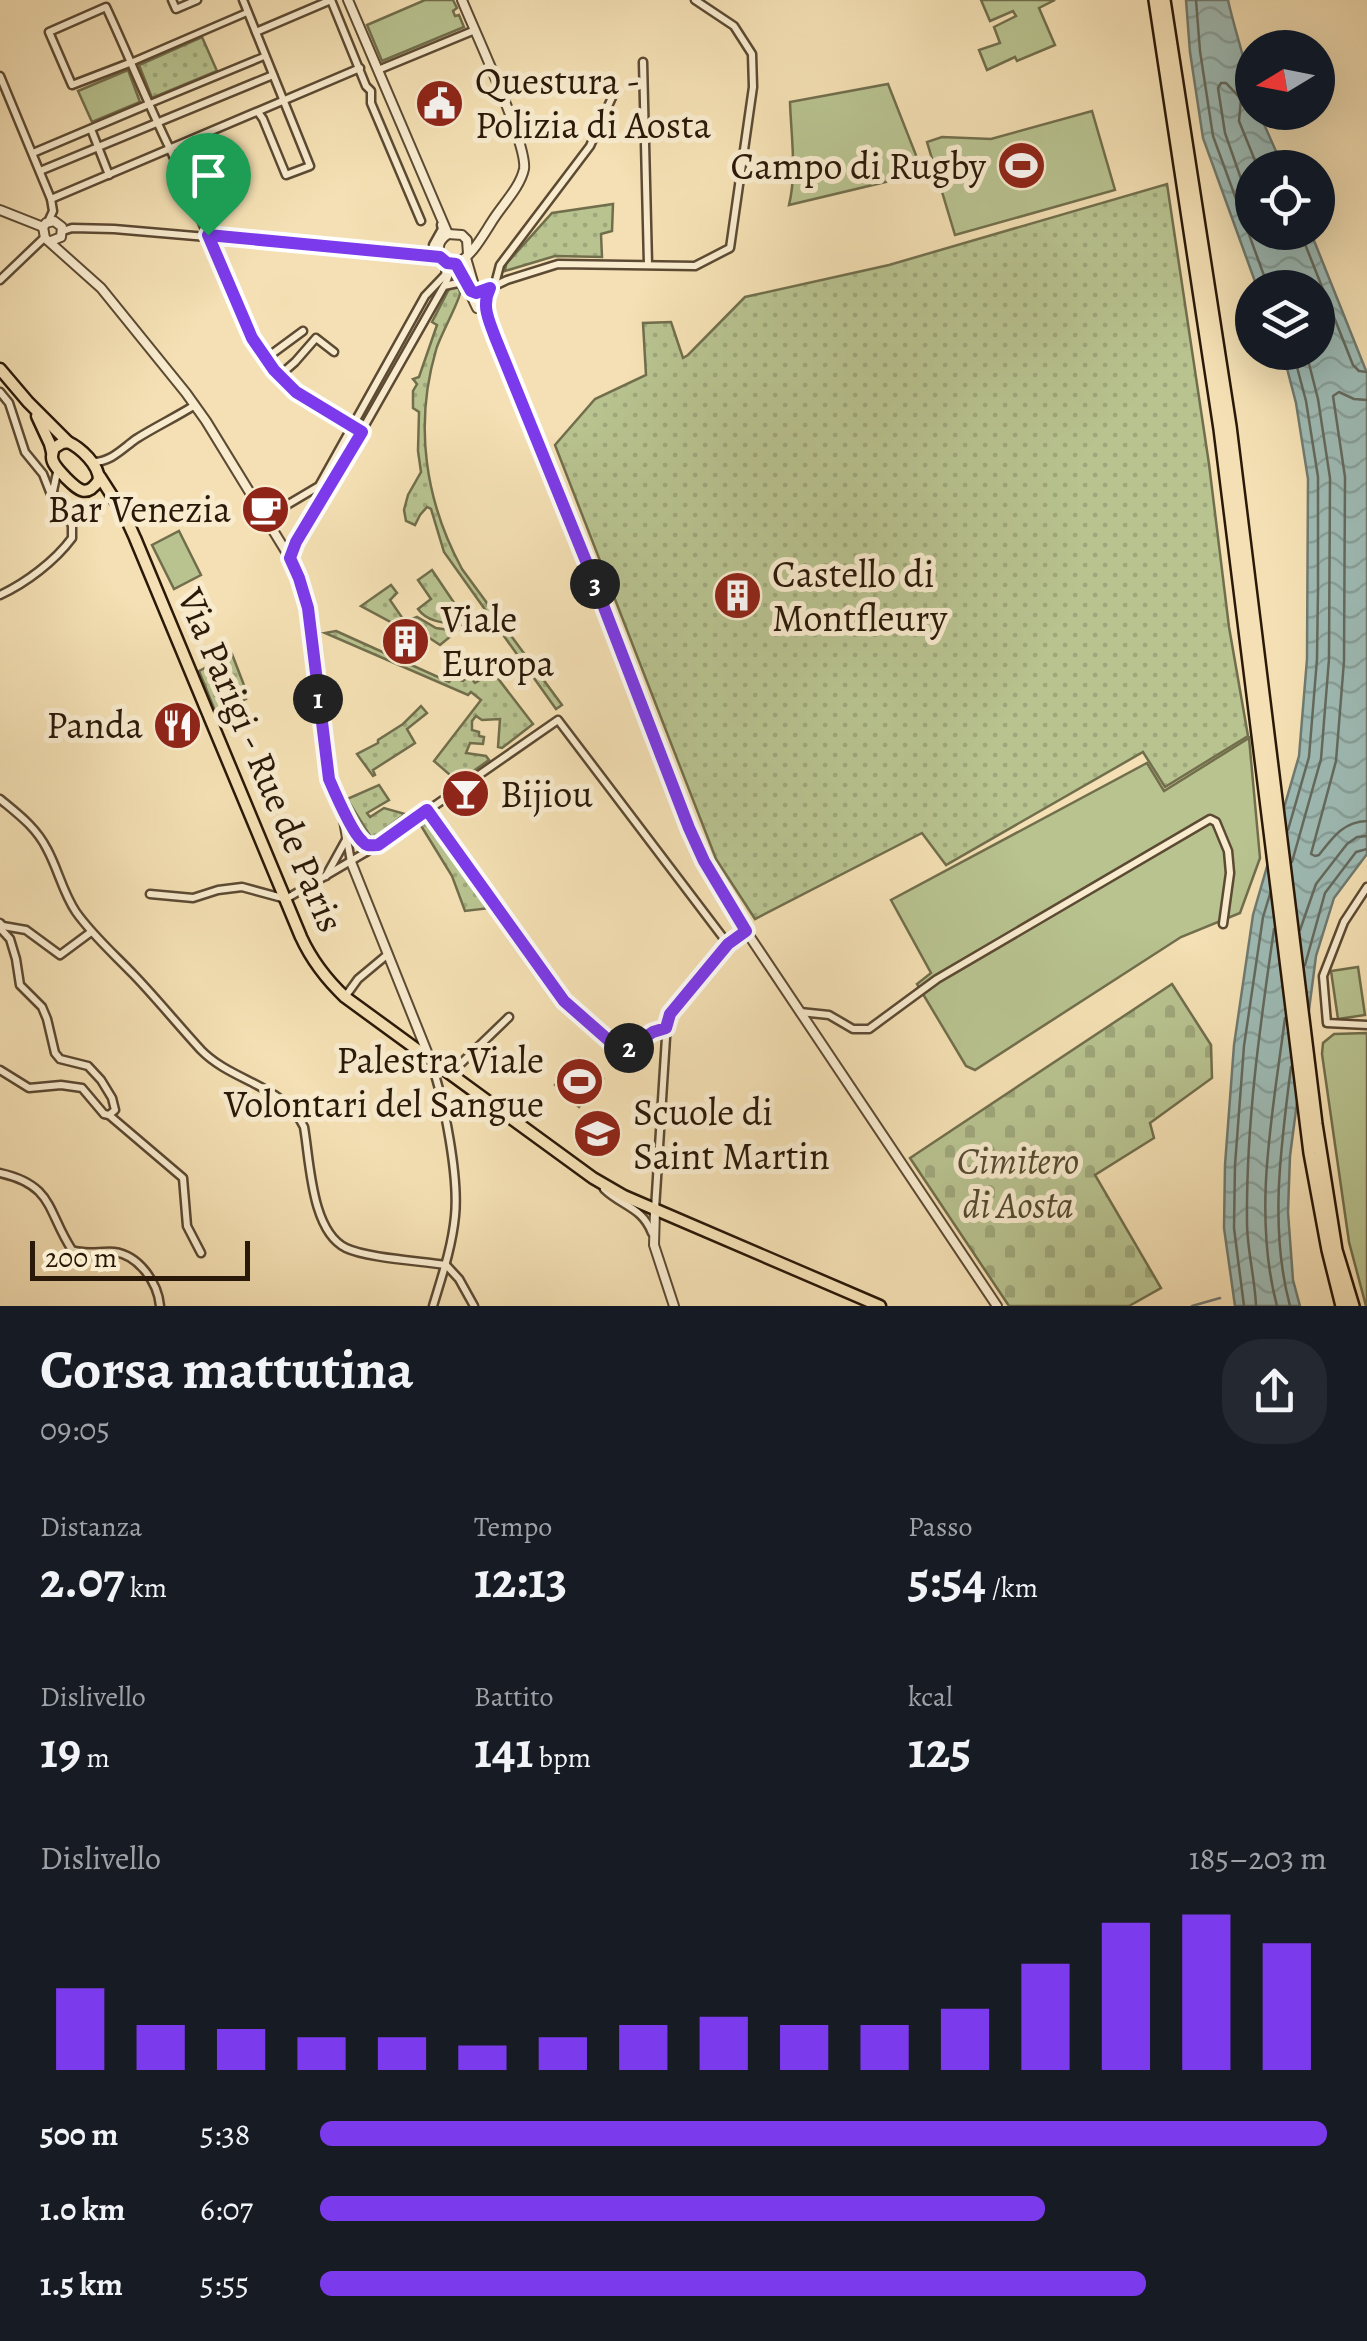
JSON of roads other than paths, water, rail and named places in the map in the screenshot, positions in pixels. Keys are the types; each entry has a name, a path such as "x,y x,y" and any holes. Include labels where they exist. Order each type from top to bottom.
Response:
{"highway":[{"path":"1154,0 1251,639 1316,1124 1336,1250 1352,1306"},
{"path":"1164,0 1230,426 1310,1153 1342,1306"}],"main road":[{"name":"Via Parigi - Rue de Paris","path":"0,369 90,462 125,516 308,953 344,998 593,1178 655,1210 880,1306"},
{"name":"Via Parigi - Rue de Paris","path":"28,402 43,428 55,462 72,484 80,491 104,494 130,528"},
{"path":"55,462 57,446 68,442"},
{"path":"90,490 100,476"}],"street":[{"path":"172,0 176,8 197,0"},
{"path":"243,0 310,166 286,174 258,112"},
{"path":"256,32 331,0 421,221"},
{"path":"348,0 434,200 445,236"},
{"path":"0,210 59,239 72,228 87,228 410,252 451,263 468,256 522,176 525,162 462,0"},
{"path":"451,263 476,293 544,266 695,266 730,248 754,87 752,54 734,26 695,0"},
{"path":"248,12 132,62 72,85 50,32 106,7 132,62 252,338 265,360 296,392 362,432"},
{"path":"378,70 475,30"},
{"path":"33,153 265,56"},
{"path":"644,62 648,264"},
{"path":"51,199 360,68"},
{"path":"40,171 273,74"},
{"path":"0,76 51,199 53,211 47,232"},
{"path":"371,91 384,85"},
{"path":"495,337 485,299 500,266 590,146 614,93"},
{"path":"91,129 109,175"},
{"path":"433,245 442,228 434,200"},
{"path":"0,280 59,223 63,232"},
{"path":"47,232 105,293 195,406 290,558 308,608 329,779 364,849"},
{"path":"410,252 433,245 445,236 462,235 467,240 476,293 704,861 746,931 997,1306"},
{"path":"445,236 439,243 495,337"},
{"path":"290,558 444,286 451,263"},
{"path":"266,518 319,486 425,296 451,263"},
{"path":"444,286 465,286"},
{"path":"265,360 303,332"},
{"path":"279,376 316,338 334,352"},
{"path":"0,392 9,403 25,452 43,474 72,525 72,538 65,547 0,596"},
{"path":"90,462 103,462 195,406"},
{"path":"100,476 116,455"},
{"path":"31,461 44,458 55,462 53,494"},
{"path":"53,494 62,485 72,484"},
{"path":"150,894 192,898 242,888 286,900 350,862 364,849 378,845 558,720 728,944"},
{"path":"0,799 23,816 46,846 73,908 91,932 213,1062 272,1093 297,1112 304,1127 321,1222 330,1237 344,1248 359,1252 446,1265 474,1306"},
{"path":"339,803 350,862 440,1090 456,1211 433,1306"},
{"path":"427,810 564,1001 622,1052 666,1028"},
{"path":"800,1012 829,1015 853,1029 869,1029 916,992 1210,819 1216,822 1228,851 1230,873 1223,924"},
{"path":"326,877 347,838 352,836 364,849"},
{"path":"1367,887 1344,922 1323,976 1327,1023 1367,1025"},
{"path":"0,926 26,930 60,955 91,932"},
{"path":"0,926 10,939 20,985 42,1007 55,1053 60,1059 88,1066 102,1080 115,1110 109,1115"},
{"path":"653,1236 670,1014 728,944 746,931"},
{"path":"344,998 358,979 388,954"},
{"path":"450,1074 509,1018"},
{"path":"0,1070 29,1088 82,1088 104,1114 183,1178 187,1226 200,1253"},
{"path":"0,1173 29,1183 42,1193 72,1250 118,1252 145,1271 154,1284 160,1306"},
{"path":"593,1178 648,1221 674,1306"}],"water":[{"path":"1186,0 1228,0 1236,30 1235,130 1267,130 1275,150 1235,150 1235,226 1203,138"},
{"path":"1244,250 1318,250 1326,270 1251,270"},
{"path":"1335,293 1367,373 1367,854 1334,898 1316,956 1290,1156 1288,1212 1293,1280 1300,1306 1235,1306 1224,1228 1234,1045 1253,915 1299,756 1307,659 1308,479 1287,370 1335,370"}],"waterway":[{"path":"1192,1306 1220,1298"}],"place":[{"name":"Questura - Polizia di Aosta","path":"440,103"},
{"name":"Campo di Rugby","path":"1021,166"},
{"name":"Bar Venezia","path":"266,509"},
{"name":"Castello di Montfleury","path":"737,596"},
{"name":"Viale Europa","path":"406,641"},
{"name":"Panda","path":"178,725"},
{"name":"Bijiou","path":"465,794"},
{"name":"Palestra Viale Volontari del Sangue","path":"579,1082"},
{"name":"Scuole di Saint Martin","path":"598,1134"}],"park label":[{"name":"Cimitero di Aosta","path":"1018,1183"}]}
